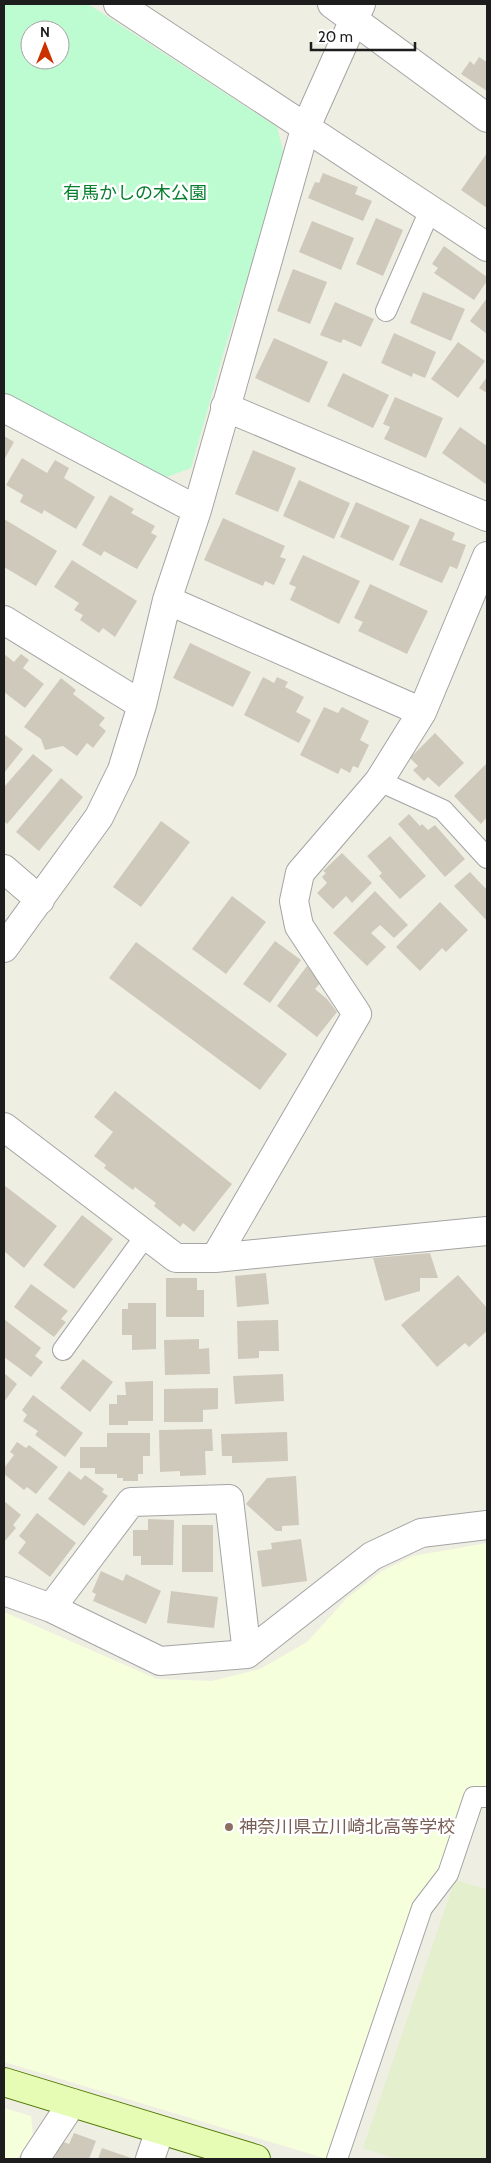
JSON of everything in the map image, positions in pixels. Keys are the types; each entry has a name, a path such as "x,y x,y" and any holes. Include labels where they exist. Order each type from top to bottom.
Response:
{"street":[{"path":"118,4 305,129 487,247"},
{"path":"332,4 358,12 487,118"},
{"path":"4,948 99,817 122,770 142,705 167,600 197,510 305,129 358,12"},
{"path":"226,406 487,517"},
{"path":"4,408 197,510"},
{"path":"215,1258 357,1014 299,926 294,901 300,874 379,781 422,712 487,556"},
{"path":"167,600 422,712"},
{"path":"4,620 142,705"},
{"path":"4,869 40,900"},
{"path":"4,1127 176,1258 215,1258 487,1231"},
{"path":"51,1608 131,1502 229,1499 247,1654"},
{"path":"4,1591 51,1608 160,1661 247,1654 372,1556 421,1533 487,1525"},
{"path":"4,2082 256,2159"},
{"path":"35,2159 72,2103"},
{"path":"150,2159 160,2130"}],"lane":[{"path":"386,311 430,210"},
{"path":"379,781 443,810 487,858"},
{"path":"63,1350 146,1235"},
{"path":"337,2159 422,1908 448,1874 474,1797 487,1797"}],"shaded area":[{"name":"神奈川県立川崎北高等学校","path":"487,1543 487,1787 466,1788 441,1867 327,2159 4,2062 4,1612 157,1679 212,1681 260,1669 307,1642 346,1599 382,1571 413,1556"},
{"path":"455,1880 487,1889 487,2159 396,2159 363,2148"},
{"path":"4,2108 31,2116 33,2136 17,2159 4,2159"}],"green space":[{"name":"有馬かしの木公園","path":"4,4 88,4 277,127 285,158 225,348 191,468 164,478 4,394"}],"building":[{"path":"479,57 487,62 487,91 461,74 470,61 474,65"},
{"path":"487,153 487,208 461,190"},
{"path":"323,173 358,187 355,194 372,201 363,221 308,198 315,182 319,183"},
{"path":"376,218 403,230 383,276 356,264"},
{"path":"312,221 354,238 341,270 299,252"},
{"path":"444,246 487,277 487,281 474,300 434,273 438,268 432,264"},
{"path":"293,269 327,282 310,324 277,311"},
{"path":"423,292 465,309 451,341 410,323"},
{"path":"487,298 487,334 470,321"},
{"path":"335,302 374,319 361,347 343,339 341,343 320,335"},
{"path":"394,333 436,352 425,378 413,373 412,377 381,363"},
{"path":"274,338 328,362 309,403 255,378"},
{"path":"458,342 485,361 458,398 431,379"},
{"path":"343,373 389,395 373,428 327,406"},
{"path":"487,377 487,393 479,388"},
{"path":"395,397 443,418 426,458 384,439 390,427 383,424"},
{"path":"460,427 487,446 487,485 442,453"},
{"path":"4,436 14,442 4,460"},
{"path":"253,450 296,468 278,512 235,494"},
{"path":"22,458 47,473 55,460 69,468 64,478 95,497 76,529 44,510 42,514 20,502 23,495 6,485"},
{"path":"299,480 350,503 334,539 283,516"},
{"path":"110,495 134,509 131,513 155,526 151,533 157,536 137,569 104,551 101,556 82,545"},
{"path":"356,502 410,526 393,561 340,537"},
{"path":"223,518 285,546 280,557 286,559 274,585 265,581 263,586 204,560"},
{"path":"420,518 455,533 452,540 466,545 457,569 450,566 442,583 399,565"},
{"path":"4,519 57,551 36,586 4,567"},
{"path":"303,555 360,581 339,624 290,600 296,587 289,584"},
{"path":"72,560 137,601 115,637 103,628 99,633 80,620 83,615 74,610 79,603 54,587"},
{"path":"370,584 428,611 407,654 358,631 363,622 354,618"},
{"path":"190,643 251,672 233,707 173,678"},
{"path":"4,654 14,662 21,654 29,660 23,668 44,684 25,708 4,692"},
{"path":"263,677 274,683 277,677 288,682 285,687 304,697 296,712 311,720 299,743 244,715"},
{"path":"61,678 76,690 73,694 105,718 99,725 106,731 93,748 87,743 77,756 63,746 45,750 41,739 24,727"},
{"path":"324,707 338,713 342,707 369,721 360,740 369,745 358,768 353,766 350,773 341,768 338,774 300,755"},
{"path":"435,733 464,763 439,787 428,777 424,781 413,770 418,766 410,758"},
{"path":"4,734 23,749 4,773"},
{"path":"33,754 53,770 7,824 4,821 4,787"},
{"path":"486,764 487,817 481,824 454,796"},
{"path":"61,778 83,797 39,851 16,832"},
{"path":"409,814 420,826 422,824 428,830 435,825 465,859 445,877 398,824"},
{"path":"161,821 190,842 141,907 113,887"},
{"path":"390,836 426,876 400,899 379,876 382,873 367,856"},
{"path":"342,853 372,883 352,903 346,896 333,909 317,893 327,883 322,877 326,873 323,871"},
{"path":"470,872 487,890 487,921 454,886"},
{"path":"375,891 408,925 394,938 380,925 371,933 386,947 367,966 333,933"},
{"path":"232,896 266,922 226,974 192,949"},
{"path":"440,902 468,930 446,952 442,948 420,971 396,947"},
{"path":"275,941 301,960 270,1003 243,984"},
{"path":"136,942 287,1054 260,1090 109,978"},
{"path":"307,966 321,982 315,989 327,999 337,1012 317,1037 277,1006"},
{"path":"115,1091 232,1184 194,1232 183,1223 180,1227 154,1206 156,1203 135,1187 133,1190 104,1168 106,1165 94,1156 113,1132 94,1117"},
{"path":"4,1185 57,1226 24,1268 4,1251"},
{"path":"82,1215 113,1239 74,1289 43,1265"},
{"path":"430,1253 438,1278 420,1278 420,1291 385,1301 373,1258"},
{"path":"266,1273 269,1304 237,1307 235,1276"},
{"path":"458,1275 487,1308 487,1331 469,1347 465,1343 437,1367 401,1325"},
{"path":"166,1278 197,1278 197,1290 204,1290 204,1317 166,1317"},
{"path":"31,1284 68,1311 61,1319 66,1322 54,1337 14,1307"},
{"path":"128,1303 156,1303 156,1349 132,1350 132,1335 122,1335 122,1309 128,1309"},
{"path":"4,1319 41,1348 35,1356 43,1362 31,1377 4,1357"},
{"path":"278,1320 279,1351 259,1351 259,1358 238,1359 237,1321"},
{"path":"199,1339 199,1349 209,1348 210,1374 165,1375 164,1340"},
{"path":"83,1359 113,1382 90,1412 60,1388"},
{"path":"4,1373 17,1384 4,1402"},
{"path":"283,1374 284,1401 235,1404 233,1376"},
{"path":"153,1381 153,1421 128,1421 128,1425 109,1425 109,1404 117,1404 117,1395 126,1395 125,1382"},
{"path":"218,1388 218,1409 203,1410 203,1422 164,1422 164,1389"},
{"path":"33,1395 83,1433 65,1457 35,1435 38,1431 23,1421 27,1415 22,1410"},
{"path":"212,1429 213,1451 205,1451 206,1475 180,1476 180,1471 160,1472 159,1430"},
{"path":"287,1432 288,1461 232,1463 232,1456 222,1456 221,1434"},
{"path":"107,1433 150,1433 150,1456 143,1456 143,1474 138,1474 138,1481 123,1481 123,1478 117,1478 117,1474 95,1474 95,1468 80,1468 80,1447 107,1447"},
{"path":"17,1442 26,1448 29,1445 58,1467 36,1494 27,1487 24,1490 4,1474 4,1468 14,1455 10,1452"},
{"path":"69,1471 81,1480 85,1475 104,1489 102,1492 108,1496 84,1526 48,1499"},
{"path":"296,1476 299,1525 282,1526 282,1531 276,1531 246,1504 267,1478"},
{"path":"4,1501 21,1515 13,1525 16,1528 4,1542"},
{"path":"37,1513 76,1543 50,1577 18,1553 26,1542 19,1536"},
{"path":"148,1519 174,1520 173,1565 141,1565 141,1556 133,1556 133,1530 148,1530"},
{"path":"182,1525 213,1525 213,1572 182,1572"},
{"path":"301,1539 307,1581 262,1587 257,1551 272,1549 271,1543"},
{"path":"101,1571 123,1581 126,1574 161,1591 146,1624 93,1601 96,1594 92,1592"},
{"path":"171,1591 218,1597 214,1628 167,1623"},
{"path":"74,2133 96,2141 89,2159 45,2159 47,2154 55,2157 61,2141 69,2144"},
{"path":"102,2148 134,2159 98,2159"}],"place":[{"name":"神奈川県立川崎北高等学校","path":"229,1827"}]}
